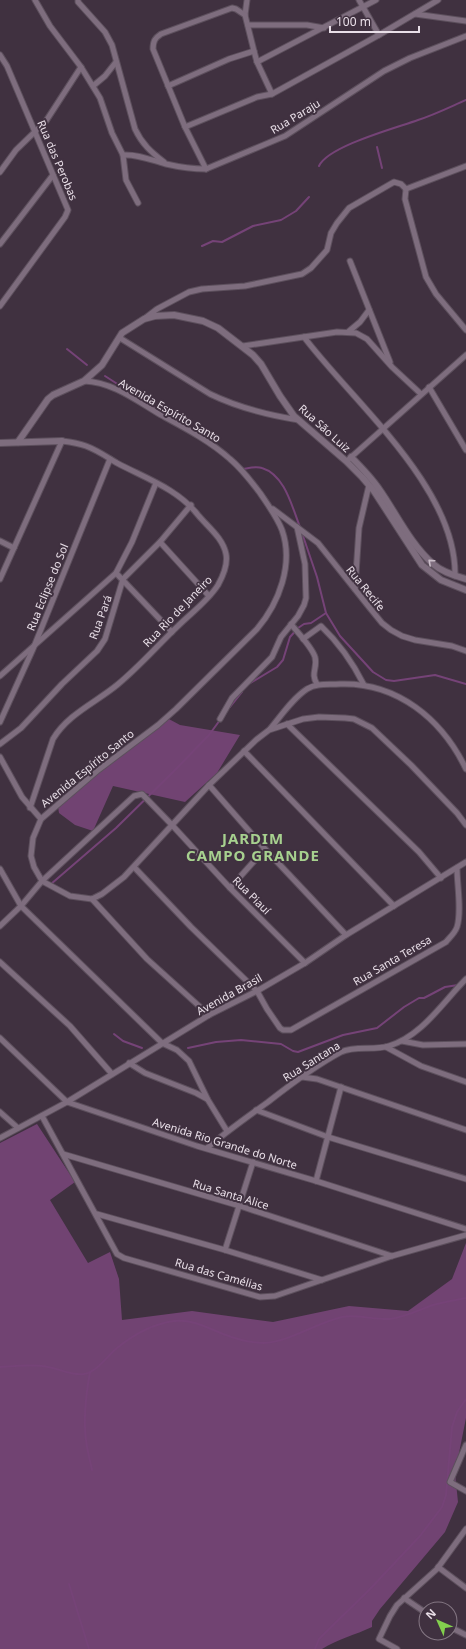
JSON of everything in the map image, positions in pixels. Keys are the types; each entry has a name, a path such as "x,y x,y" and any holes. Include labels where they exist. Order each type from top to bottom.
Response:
{"street":[{"path":"35,0 50,26 81,67 103,105 112,132 123,155 126,180 138,203"},
{"path":"247,0 245,15 254,51 257,62 272,94"},
{"path":"359,0 379,35"},
{"path":"257,62 376,0"},
{"path":"185,127 257,97 272,94 379,35 438,0"},
{"path":"77,1 109,38 135,130 140,141 149,151 166,164"},
{"path":"206,169 185,127 153,49 153,42 156,37 161,34 232,8 245,15"},
{"path":"415,14 466,21"},
{"path":"248,25 307,24 324,28"},
{"name":"Rua Paraju","path":"123,155 136,155 166,164 195,169 206,169 285,136 384,71 466,36"},
{"path":"168,86 229,59 254,51"},
{"name":"Rua das Perobas","path":"0,55 7,66 68,210 61,223 0,306"},
{"path":"92,86 105,76 116,62"},
{"path":"0,172 16,150 46,121 81,67"},
{"path":"406,189 466,166"},
{"path":"0,244 53,175"},
{"path":"144,319 157,309 189,292 202,289 245,286 302,274 311,268 327,250 331,233 349,208 394,182 401,184 406,189"},
{"path":"406,189 405,199 426,277 436,294 466,330"},
{"path":"350,260 392,367"},
{"path":"348,332 360,322 369,310"},
{"name":"Rua São Luiz","path":"84,381 102,365 122,333 144,319 155,316 174,315 203,321 218,328 243,346 261,364 284,403 299,420 367,473 379,488 421,552 433,564 455,576 466,579"},
{"path":"243,346 304,337 348,332 356,333 367,339 392,367 421,394"},
{"path":"304,337 336,377 383,427 420,478 439,512 453,552 455,576"},
{"path":"120,338 210,394 224,401 242,408 268,415 299,420"},
{"path":"348,459 466,355"},
{"path":"18,442 48,399 53,395 84,381"},
{"name":"Avenida Espírito Santo","path":"42,881 34,867 32,856 33,838 41,819 97,771 176,709 254,632 268,615 281,587 284,568 285,551 282,531 269,506 241,469 217,448 199,436 120,391 101,383 84,381"},
{"path":"428,388 466,450"},
{"path":"0,579 62,441"},
{"name":"Rua Rio de Janeiro","path":"0,443 62,441 86,446 99,452 176,494 191,506 215,534 222,544 226,554 226,565 222,577 209,596 130,674 70,718 59,729 53,739 30,808"},
{"name":"Rua Eclipse do Sol","path":"0,722 32,649 110,459"},
{"name":"Rua São Luiz","path":"348,459 369,485 422,565 441,580 466,590"},
{"path":"0,676 116,573 132,542 156,483"},
{"path":"355,589 359,528 369,485"},
{"name":"Rua Pará","path":"0,744 21,728 58,688 97,651 105,639 123,579 160,542 191,506"},
{"name":"Rua Recife","path":"269,506 318,543 382,623 391,630 409,638 433,644 452,646 466,651"},
{"path":"220,718 232,698 272,657 280,637 304,605 306,598 305,564 296,527"},
{"path":"0,541 14,548"},
{"path":"160,542 209,596"},
{"path":"116,573 172,632"},
{"path":"291,624 314,655 315,665 313,675 317,684"},
{"path":"303,639 321,626 334,639 358,672 364,685"},
{"path":"0,926 21,906 42,881 70,896 92,899 115,885 134,867 209,785 256,740 269,730 299,696 317,684 364,685 378,688 399,697 421,711 447,736 458,752 466,769"},
{"path":"269,730 303,719 333,717 354,719 372,728 411,765 457,813 466,825"},
{"path":"287,724 419,852 441,878"},
{"path":"244,751 394,906"},
{"path":"0,757 30,808 41,819"},
{"path":"209,785 265,849 346,935"},
{"name":"Rua Piauí","path":"42,881 134,796 139,794 145,795 230,888 305,963"},
{"path":"230,888 265,849"},
{"name":"Avenida Brasil","path":"0,1138 67,1102 128,1063 209,1015 305,963 346,935 466,862"},
{"path":"134,867 191,927 257,990"},
{"name":"Rua Santa Teresa","path":"257,990 280,1028 287,1031 291,1030 446,942 455,931 459,918 457,868"},
{"path":"0,869 21,906 162,1043 177,1050 189,1062 208,1100 227,1131"},
{"path":"92,899 147,959 209,1015"},
{"path":"0,962 70,1026 112,1074"},
{"name":"Rua Santana","path":"207,1148 256,1110 302,1077 335,1056 350,1049 386,1047 402,1041 414,1034 466,979"},
{"name":"Avenida Rio Grande do Norte","path":"0,1038 67,1102 207,1148 466,1229"},
{"path":"402,1041 423,1045 466,1044"},
{"path":"386,1047 421,1066 466,1082"},
{"path":"128,1063 145,1073 196,1093 208,1100"},
{"path":"302,1077 317,1079 342,1087 466,1130"},
{"path":"316,1181 342,1087"},
{"path":"256,1110 328,1137 466,1179"},
{"path":"0,1112 18,1128"},
{"name":"Rua das Camélias","path":"42,1116 97,1214 117,1254 124,1258 264,1298 275,1296 392,1256 466,1235"},
{"name":"Rua Santa Alice","path":"63,1154 240,1206 392,1256"},
{"path":"225,1250 253,1162"},
{"path":"97,1214 225,1250 323,1280"},
{"path":"466,1445 450,1482 466,1491"},
{"path":"397,1649 379,1638 393,1610 438,1567 464,1536 466,1529"},
{"path":"438,1567 466,1588"},
{"path":"404,1598 418,1608"}],"shaded area":[{"path":"167,718 180,725 240,735 217,773 185,802 113,786 93,831 75,825 59,813 58,807 88,780"},
{"path":"37,1124 75,1182 50,1200 88,1263 110,1252 119,1279 122,1320 192,1311 273,1322 349,1306 408,1311 452,1279 466,1243 466,1418 455,1473 458,1502 445,1532 380,1609 372,1621 372,1627 334,1642 322,1649 0,1649 0,1143"}],"waterway":[{"path":"319,166 325,159 348,145 364,138 430,116 466,100"},
{"path":"377,147 382,168"},
{"path":"202,246 213,241 222,242 253,226 281,220 296,211 309,197"},
{"path":"67,349 87,365"},
{"path":"105,376 167,416"},
{"path":"243,469 260,467 277,477 291,501 300,527"},
{"path":"302,533 317,577 326,613 340,636 373,672 386,680 394,681 435,675 466,684"},
{"path":"247,685 277,667 283,660 290,637 298,628 304,624 311,623 326,613"},
{"path":"230,707 242,692"},
{"path":"51,884 116,828 209,735 220,720"},
{"path":"188,1048 216,1042 241,1040 281,1044 293,1051 298,1052 343,1035 377,1028 404,1007 419,998 424,998 445,987 458,985"},
{"path":"114,1034 123,1041 142,1048"},
{"path":"0,1367 42,1366 75,1374 89,1373 98,1367 117,1348 130,1339 151,1327 166,1322 193,1322 238,1339 264,1343 293,1336 322,1323 342,1317 354,1316 390,1319 407,1315 433,1305 466,1298"},
{"path":"90,1372 86,1397 85,1431 86,1444 92,1470"},
{"path":"315,1649 319,1639 371,1588 420,1536 442,1507 446,1495 452,1427 457,1412 466,1399"},
{"path":"69,1584 89,1649"}],"district":[{"name":"JARDIM CAMPO GRANDE","path":"253,846"}]}
